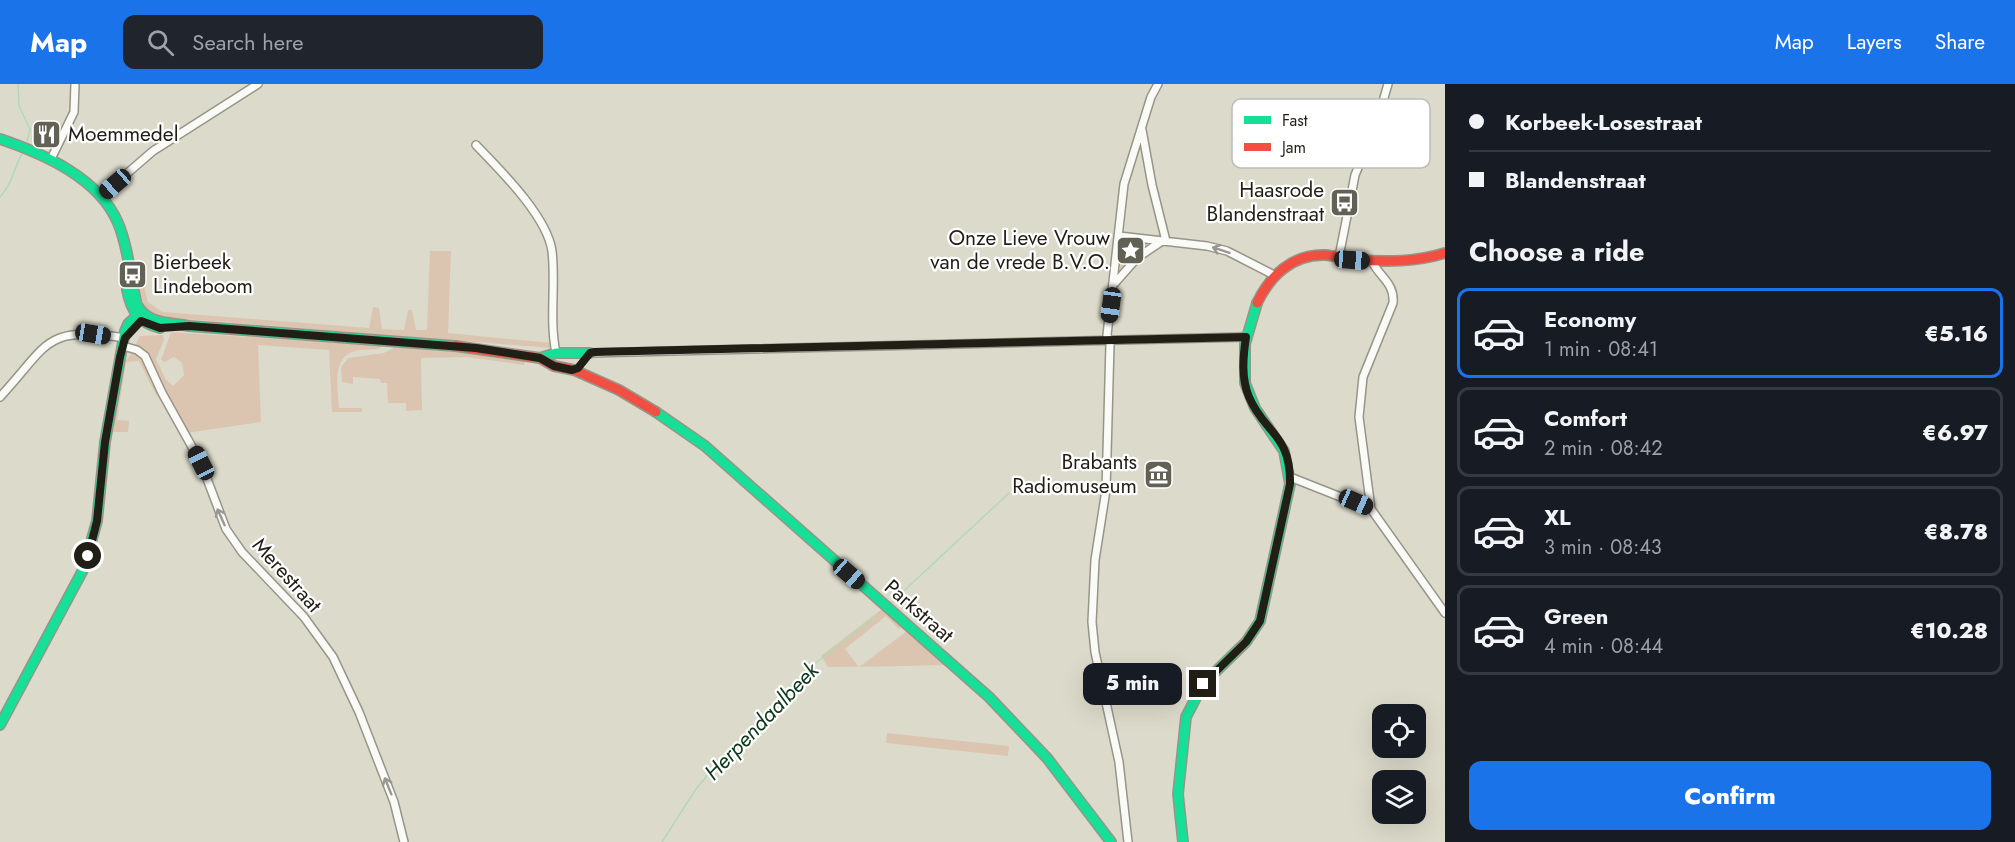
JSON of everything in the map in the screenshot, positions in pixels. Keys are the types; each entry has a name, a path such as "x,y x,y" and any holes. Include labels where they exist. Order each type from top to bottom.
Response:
{"street":[{"path":"51,159 74,112 75,84"},
{"path":"101,196 153,151 258,84"},
{"path":"1128,842 1119,762 1095,652 1092,622 1095,560 1106,490 1108,339 1124,184 1158,84"},
{"path":"1384,99 1388,84"},
{"path":"1142,127 1164,241"},
{"path":"0,139 31,148 51,159 101,196 119,225 141,316 124,342 105,442 92,543 83,570 0,725"},
{"path":"476,145 538,219 549,240 552,254 553,357"},
{"path":"1339,257 1357,168"},
{"path":"1119,236 1208,246 1227,251 1274,275"},
{"path":"1113,285 1131,263 1164,241"},
{"path":"1183,842 1178,794 1186,717 1203,684 1246,642 1260,621 1279,542 1290,477 1282,444 1255,408 1247,392 1243,369 1246,337 1258,300 1274,275 1303,257 1322,255 1372,261 1424,258 1445,253"},
{"path":"1372,261 1390,284 1394,293 1393,303 1363,377 1359,417 1371,509 1445,613"},
{"path":"141,316 160,322 189,326 476,348 540,358 553,357 578,363"},
{"path":"0,397 31,359 57,339 83,333 124,342"},
{"path":"578,363 590,353 1246,337"},
{"name":"Merestraat","path":"124,342 146,356 162,393 201,463 226,529 242,552 304,617 333,657 355,703 394,801 404,842"},
{"path":"553,357 578,363"},
{"name":"Parkstraat","path":"578,363 587,376 639,400 692,436 967,677 1047,758 1112,842"},
{"path":"1290,477 1371,509"}],"shaded area":[{"path":"1129,240 1151,245 1120,272 1122,247"},
{"path":"430,251 451,251 448,333 552,343 552,348 159,317 144,307 132,265 138,264 148,302 162,312 369,328 373,307 379,308 382,329 404,330 408,310 412,310 416,330 427,330"},
{"path":"171,332 383,346 350,353 340,364 337,381 339,408 362,408 362,412 332,412 329,350 258,345 261,422 186,433 145,351 135,346 140,336 163,335 164,340 156,359 166,380 173,386 184,375 182,363 174,357 165,362 161,360"},
{"path":"395,347 466,353 525,362 524,365 466,357 421,358 422,410 406,411 406,403 388,403 387,383 381,383 380,379 353,377 353,384 342,382 341,367 348,358 384,353"},
{"path":"134,351 141,354 160,394 156,395 139,361 126,362 117,420 129,421 128,432 112,432 124,362"},
{"path":"882,609 902,626 899,629 886,616 845,649 859,667 828,667 821,656"},
{"path":"907,631 945,665 901,666 859,667"},
{"path":"887,733 1009,746 1008,756 886,743"}],"waterway":[{"path":"18,84 19,106 30,129 27,141"},
{"path":"0,197 8,186 23,152"},
{"name":"Herpendaalbeek","path":"892,602 1009,493"},
{"name":"Herpendaalbeek","path":"662,842 696,789 721,759 808,669 877,615"}],"traffic: fast":[{"path":"0,139 52,160 98,193 109,207 122,233 137,305 153,319 189,326 455,346"},
{"path":"127,290 137,315 147,323 160,328"},
{"path":"1183,842 1178,794 1186,717 1203,684 1246,642 1260,621 1290,484 1284,451 1255,408 1245,383 1245,344 1257,303"},
{"path":"0,725 83,570 97,521 105,442 125,331 128,324 141,312"},
{"path":"540,358 556,353 590,353"},
{"path":"656,412 705,446 989,697 1047,758 1111,842"}],"traffic: jam":[{"path":"1257,303 1268,284 1284,268 1302,258 1325,255 1357,260 1390,261 1412,260 1445,253"},
{"path":"455,346 540,358 554,366 574,370 619,390 656,412"}],"place":[{"name":"Moemmedel","path":"47,134"},
{"name":"Haasrode Blandenstraat","path":"1345,202"},
{"name":"Onze Lieve Vrouw van de vrede B.V.O.","path":"1131,250"},
{"name":"Bierbeek Lindeboom","path":"132,274"},
{"name":"Brabants Radiomuseum","path":"1158,474"}],"route":[{"path":"88,556 97,521 105,442 120,357 125,338 130,330 141,321 163,329 189,326 476,348 540,358 554,366 572,370 578,368 590,353 595,352 1246,337 1243,369 1245,388 1260,416 1275,432 1282,444 1289,465 1290,484 1266,604 1260,621 1250,638 1203,684"}]}
